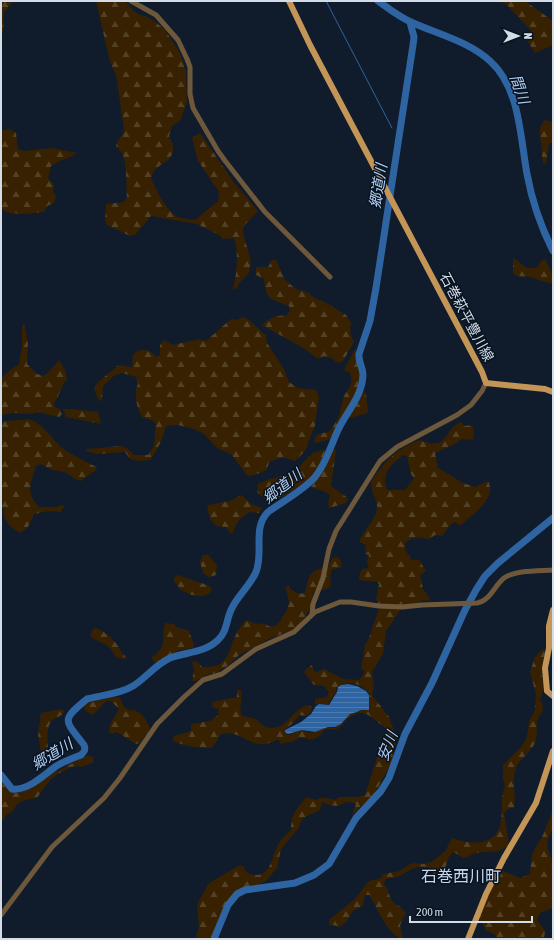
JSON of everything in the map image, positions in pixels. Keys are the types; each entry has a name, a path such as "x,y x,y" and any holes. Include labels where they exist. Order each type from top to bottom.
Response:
{"main road":[{"name":"石巻萩平豊川線","path":"289,1 310,45 482,372 486,383 545,389 553,392"},
{"path":"553,610 545,673 547,691 553,696"},
{"path":"468,939 486,894 501,864 536,803 553,751"}],"street":[{"path":"131,1 156,15 178,40 190,68 190,94 194,108 218,151 265,212 330,277"},
{"path":"312,614 313,604 323,578 329,549 336,531 377,466 397,447 457,415 472,405 480,395 486,383"},
{"path":"1,915 52,847 104,798 120,778 157,724 203,680 222,674 256,649 294,632 312,614 334,604 345,601 380,606 402,607 422,604 475,603 485,600 504,578 511,575 553,570"}],"green space":[{"path":"1,1 13,1 4,12 3,32 1,33"},
{"path":"96,1 125,1 136,13 152,19 165,30 180,53 186,72 187,103 180,121 172,126 169,136 173,145 173,153 168,160 155,169 151,178 168,209 178,217 195,220 218,201 219,192 198,161 192,138 200,133 233,181 258,211 244,226 243,233 251,261 249,273 240,282 236,289 233,289 237,264 237,251 234,238 222,239 221,236 197,224 151,216 135,235 130,236 107,225 105,221 106,204 124,202 127,197 126,170 122,154 116,145 124,131 117,79 109,58"},
{"path":"499,1 525,1 553,21 553,45 535,53 528,42 532,32 507,5"},
{"path":"544,120 553,122 553,143 549,144 546,164 543,164 540,133"},
{"path":"10,129 16,133 18,149 24,151 52,148 77,153 51,166 48,178 54,185 53,192 56,196 54,203 47,206 44,212 16,214 1,209 1,131"},
{"path":"513,258 529,268 538,267 541,261 545,259 552,274 552,283 531,277 516,276 513,273"},
{"path":"272,260 276,260 285,280 296,289 309,293 314,298 325,302 346,315 351,323 350,332 354,342 343,361 338,363 331,358 324,356 318,359 298,345 262,325 277,316 287,315 290,311 289,306 270,298 266,291 264,279 256,275 256,267 268,267"},
{"path":"243,317 249,320 266,335 267,343 284,369 289,382 298,388 316,390 319,397 315,425 305,451 295,461 282,458 269,462 267,470 250,476 246,474 231,454 217,448 204,434 194,429 178,425 166,426 160,444 150,460 140,461 130,459 125,452 97,454 86,451 87,449 121,446 128,449 134,455 148,455 154,446 156,424 153,421 142,417 140,413 136,400 138,384 136,377 122,373 115,375 103,386 102,400 99,401 94,389 98,382 119,365 132,367 133,355 136,352 145,350 151,352 156,357 160,355 160,345 164,340 173,345 199,339 206,341 231,319 237,320"},
{"path":"24,324 28,343 27,364 37,374 43,376 48,373 59,360 65,370 67,379 54,403 55,407 61,410 62,414 59,417 37,412 32,414 13,413 1,415 1,379 5,374 19,364 22,346 22,327"},
{"path":"355,349 360,367 359,387 366,394 368,411 366,414 347,418 344,417 330,439 317,443 314,442 317,435 330,431 335,424 344,396 351,384 350,373 344,370"},
{"path":"63,409 98,412 101,424 66,417"},
{"path":"30,420 36,422 44,428 61,447 96,467 97,470 81,481 65,472 52,470 41,464 36,466 30,488 35,502 39,507 65,506 60,512 48,511 34,514 28,527 20,533 8,523 1,504 1,426 4,421"},
{"path":"461,422 464,426 472,425 474,434 473,440 462,439 455,444 435,453 438,468 463,483 475,487 488,481 490,488 489,494 482,506 460,526 455,522 451,524 442,536 435,535 429,539 413,538 405,543 405,550 412,560 419,560 426,571 420,575 423,589 429,597 429,601 422,600 419,603 401,605 399,612 386,631 383,654 372,672 374,687 372,695 389,717 397,738 391,764 375,793 352,815 356,804 347,802 336,806 322,802 320,810 303,818 298,829 281,849 277,868 267,880 258,885 239,890 234,894 228,901 211,939 195,939 199,928 197,905 208,884 238,866 243,866 247,873 255,875 265,872 268,869 278,844 291,830 293,815 306,797 316,800 323,798 336,800 339,797 357,797 365,795 386,730 369,716 361,713 349,718 339,728 324,730 314,739 300,737 294,741 281,744 278,739 269,743 254,743 229,733 221,734 212,748 202,748 173,741 174,736 191,731 191,724 210,721 218,715 219,709 213,708 212,702 237,697 237,690 241,690 240,710 242,716 255,719 268,728 277,727 287,722 298,710 303,707 308,705 312,707 307,716 299,715 294,722 284,730 288,735 302,730 312,733 328,727 335,728 342,724 350,714 357,713 361,710 369,710 368,703 370,694 359,685 350,683 337,687 336,692 328,704 315,704 315,699 327,697 329,692 324,686 314,685 304,672 312,665 314,671 317,672 324,669 343,679 359,680 364,674 364,670 361,669 365,645 369,638 380,606 376,599 379,584 377,582 359,580 362,569 369,568 367,562 369,555 365,554 366,545 359,542 373,520 377,510 377,503 373,494 371,481 381,467 404,447 420,440 430,443 441,442 455,426","holes":["403,455 407,456 411,474 414,478 405,490 387,490 385,478 388,470"]},
{"path":"333,448 336,450 331,486 348,498 346,503 329,508 328,504 330,495 311,487 321,474"},
{"path":"324,450 325,452 314,474 293,490 270,503 257,492 258,484 268,479 291,473 312,454"},
{"path":"241,495 251,504 262,508 259,513 249,512 243,516 237,523 233,533 230,533 226,527 216,526 210,519 207,506 230,501"},
{"path":"203,555 208,555 217,565 216,575 209,577 203,573 200,562"},
{"path":"338,557 341,561 341,568 332,569 330,587 323,590 316,589 313,593 311,606 306,615 292,630 269,639 239,655 230,664 218,672 207,675 196,681 192,681 194,670 192,662 197,661 202,667 214,666 223,662 236,634 246,620 271,627 277,625 289,604 289,599 285,588 288,586 297,593 305,593 311,574 322,568 328,568 332,558"},
{"path":"178,575 210,586 212,589 210,593 202,596 187,593 180,589 173,581"},
{"path":"165,623 174,624 179,628 189,631 194,645 193,648 180,650 155,663 151,658 157,653 162,645"},
{"path":"94,628 104,632 110,637 116,643 126,659 117,657 108,646 92,637 90,635"},
{"path":"543,649 545,653 542,675 544,688 540,699 543,709 537,722 535,743 519,763 515,771 514,808 510,808 504,813 509,844 498,851 476,853 464,858 453,852 449,857 443,874 436,878 433,876 432,869 423,866 414,868 398,877 386,879 384,884 391,899 406,913 400,925 403,939 393,933 388,927 379,914 370,895 365,895 361,907 353,911 346,922 340,927 333,925 329,926 329,920 356,898 368,882 380,879 383,874 400,871 410,864 424,864 431,862 446,850 452,838 468,842 483,842 495,835 499,829 501,820 505,786 503,778 503,765 522,746 527,737 529,721 535,710 536,694 530,672 535,657"},
{"path":"120,697 124,707 130,710 135,710 145,718 150,729 140,743 136,744 117,732 112,734 109,732 111,722 119,709 111,701 106,701 92,715 85,710 84,705 87,703"},
{"path":"61,709 65,711 64,713 51,721 49,725 48,750 45,753 41,751 38,736 41,713"},
{"path":"88,755 93,757 93,762 82,767 71,767 58,774 49,781 37,798 25,800 17,804 12,812 6,815 1,823 1,781 8,790 16,793 24,791 33,787 46,777"},
{"path":"553,809 553,830 548,839 548,848 553,866 552,908 540,913 537,919 545,931 544,939 498,939 494,934 486,930 479,918 491,890 503,871 520,878 530,874 532,854 543,835"}],"water":[{"path":"348,684 357,686 366,691 369,695 369,710 361,710 350,714 341,724 335,727 328,727 315,732 302,730 288,734 285,732 285,730 301,722 311,714 319,704 329,705 337,692 338,687"}],"waterway":[{"path":"326,1 392,128"},
{"name":"間川","path":"378,1 407,20 452,38 472,48 490,61 500,72 513,99 517,113 531,194 553,251"},
{"name":"郷道川","path":"1,775 12,789 18,789 30,785 61,764 81,755 85,748 84,745 69,725 68,721 72,712 78,706 87,699 117,693 128,689 170,658 201,650 218,640 225,630 229,614 234,605 256,572 259,556 260,525 263,518 268,512 311,482 319,472 338,430 354,404 362,383 363,372 359,360 359,354 370,321 376,288 413,45 414,37 410,22"},
{"name":"安川","path":"214,939 228,905 237,894 245,890 295,883 314,875 329,864 356,818 381,791 389,778 405,734 432,683 465,610 485,576 498,563 553,518"}],"district":[{"name":"石巻西川町","path":"461,876"}]}
